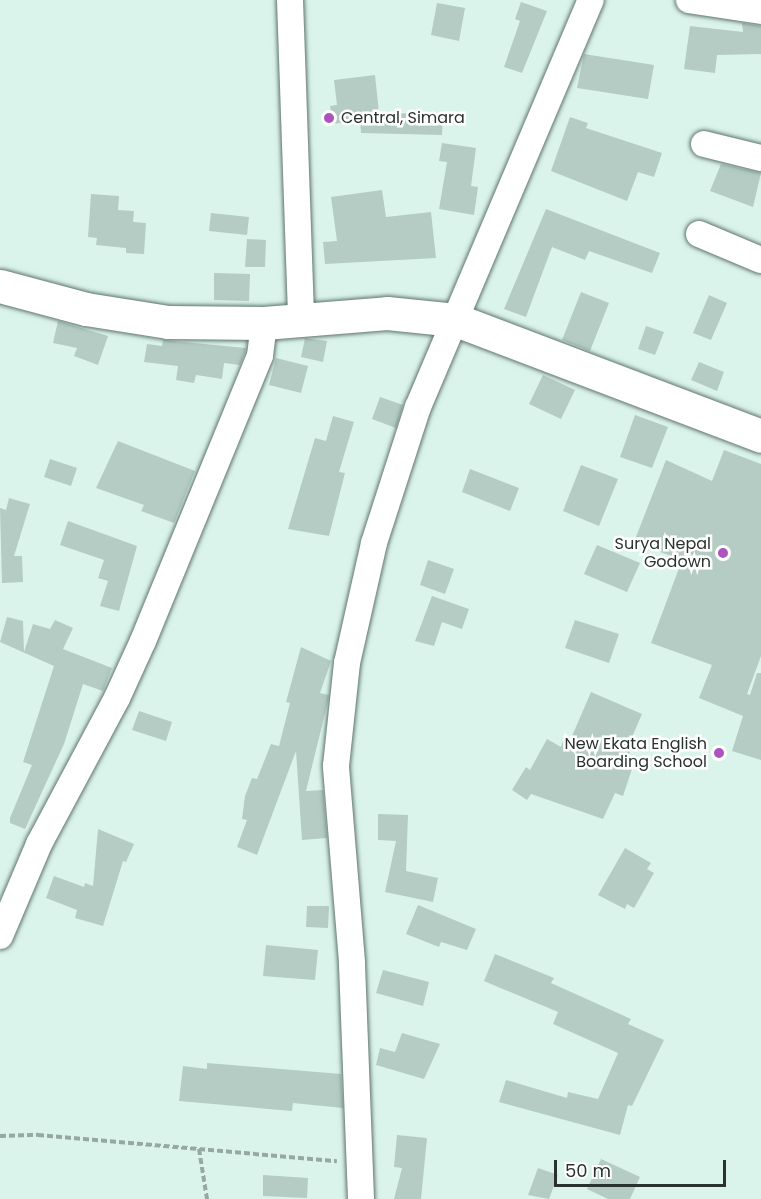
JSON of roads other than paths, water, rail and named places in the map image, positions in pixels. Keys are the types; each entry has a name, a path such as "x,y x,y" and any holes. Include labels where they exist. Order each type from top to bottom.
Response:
{"main road":[{"path":"0,286 86,309 168,322 264,323 301,318 387,313 456,320 761,436"}],"street":[{"path":"290,0 301,318"},
{"path":"361,1199 352,962 336,766 347,663 374,543 418,407 591,0"},
{"path":"689,0 761,11"},
{"path":"704,144 761,158"},
{"path":"699,234 761,260"},
{"path":"0,936 39,844 117,698 143,641 260,356 264,323"}],"place":[{"name":"Central, Simara","path":"329,118"},
{"name":"Surya Nepal Godown","path":"723,553"},
{"name":"New Ekata English Boarding School","path":"719,753"}]}
